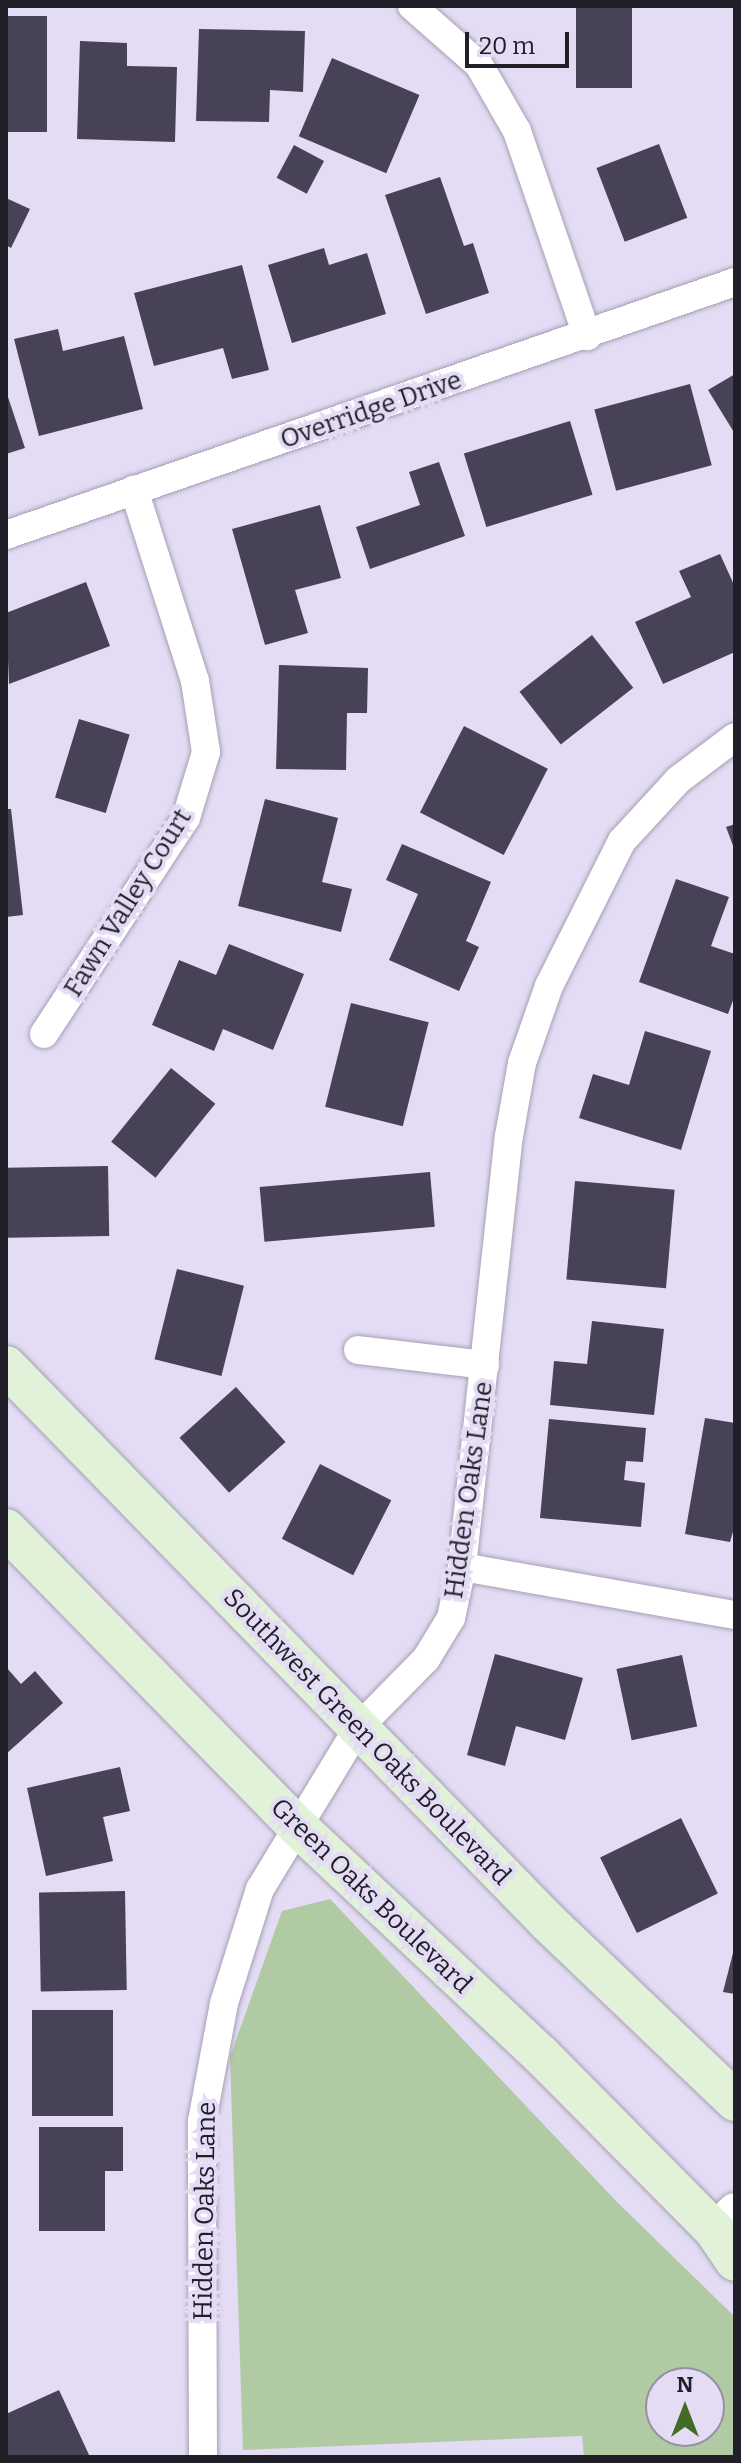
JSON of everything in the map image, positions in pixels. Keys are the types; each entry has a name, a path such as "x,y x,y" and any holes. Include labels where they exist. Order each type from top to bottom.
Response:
{"main road":[{"name":"Southwest Green Oaks Boulevard","path":"6,1366 358,1728 735,2101"},
{"name":"Green Oaks Boulevard","path":"6,1529 298,1827 728,2234"}],"street":[{"path":"426,9 479,65 517,131 587,336"},
{"name":"Overridge Drive","path":"6,535 587,336 735,282"},
{"name":"Fawn Valley Court","path":"44,1034 186,818 206,752 195,681 134,490"},
{"name":"Hidden Oaks Lane","path":"203,2457 202,2121 224,2003 260,1889 358,1728 426,1659 451,1618 462,1567 509,1136 522,1063 549,986 622,841 678,780 735,737"},
{"name":"Hidden Oaks Lane","path":"358,1350 485,1365"},
{"path":"462,1567 735,1615"}],"green space":[{"path":"330,1899 617,2202 735,2317 735,2457 584,2457 582,2436 243,2450 230,2057 282,1911"}],"building":[{"path":"576,6 632,6 632,88 576,88"},
{"path":"6,16 47,16 47,132 6,132"},
{"path":"199,29 305,31 303,92 270,90 269,122 196,121"},
{"path":"80,41 127,43 127,66 177,67 175,142 77,139"},
{"path":"332,58 419,95 386,173 299,136"},
{"path":"659,144 687,218 625,242 596,168"},
{"path":"294,145 324,161 307,194 277,178"},
{"path":"440,177 464,246 473,243 489,293 426,314 385,195"},
{"path":"6,198 30,209 11,248 6,245"},
{"path":"324,248 329,265 367,253 386,314 292,343 268,265"},
{"path":"242,265 269,370 232,379 223,348 154,366 134,293"},
{"path":"58,329 63,351 124,336 143,409 39,436 14,339"},
{"path":"735,374 735,434 708,390"},
{"path":"690,384 712,465 616,491 594,410"},
{"path":"6,391 25,448 6,454"},
{"path":"570,421 593,495 486,527 464,453"},
{"path":"439,462 465,536 370,569 356,527 420,505 409,472"},
{"path":"320,505 341,578 295,590 308,633 265,645 232,529"},
{"path":"720,554 735,587 735,652 663,684 635,622 691,597 679,571"},
{"path":"86,582 110,646 9,684 6,613"},
{"path":"592,635 633,688 561,744 520,692"},
{"path":"279,665 368,668 367,713 347,713 346,770 276,769"},
{"path":"79,719 130,734 106,813 55,797"},
{"path":"464,726 548,769 504,855 420,812"},
{"path":"265,799 338,818 322,882 352,889 341,932 238,906"},
{"path":"6,809 11,809 23,915 6,917"},
{"path":"735,824 735,851 726,827"},
{"path":"402,844 491,882 466,941 479,947 459,991 389,960 418,894 386,880"},
{"path":"676,879 729,897 711,946 735,954 735,995 728,1014 639,982"},
{"path":"229,944 304,974 273,1050 223,1029 214,1051 152,1025 179,960 216,975"},
{"path":"351,1003 429,1022 403,1126 325,1107"},
{"path":"645,1031 711,1051 681,1150 579,1118 593,1074 629,1085"},
{"path":"171,1068 215,1104 156,1178 111,1142"},
{"path":"108,1166 109,1236 7,1238 6,1168"},
{"path":"430,1172 435,1227 264,1242 260,1187"},
{"path":"575,1181 675,1190 666,1288 566,1280"},
{"path":"177,1269 244,1286 221,1376 155,1359"},
{"path":"592,1321 664,1329 654,1415 550,1405 554,1361 587,1364"},
{"path":"236,1387 286,1442 229,1493 180,1438"},
{"path":"705,1418 735,1423 735,1525 730,1542 685,1534"},
{"path":"549,1419 646,1428 643,1462 626,1461 624,1480 645,1483 641,1527 540,1518"},
{"path":"320,1464 391,1500 353,1575 282,1539"},
{"path":"495,1654 583,1678 565,1740 516,1726 505,1766 467,1755"},
{"path":"682,1655 697,1726 632,1740 616,1669"},
{"path":"6,1667 21,1684 35,1671 63,1703 6,1754"},
{"path":"120,1767 130,1811 103,1817 113,1861 46,1876 27,1788"},
{"path":"681,1818 718,1893 637,1933 600,1857"},
{"path":"125,1891 127,1990 41,1991 39,1893"},
{"path":"735,1949 735,1994 723,1992"},
{"path":"32,2010 113,2010 113,2116 32,2116"},
{"path":"39,2127 123,2127 123,2171 105,2171 105,2231 39,2231"},
{"path":"59,2390 90,2457 6,2457 6,2414"}]}
